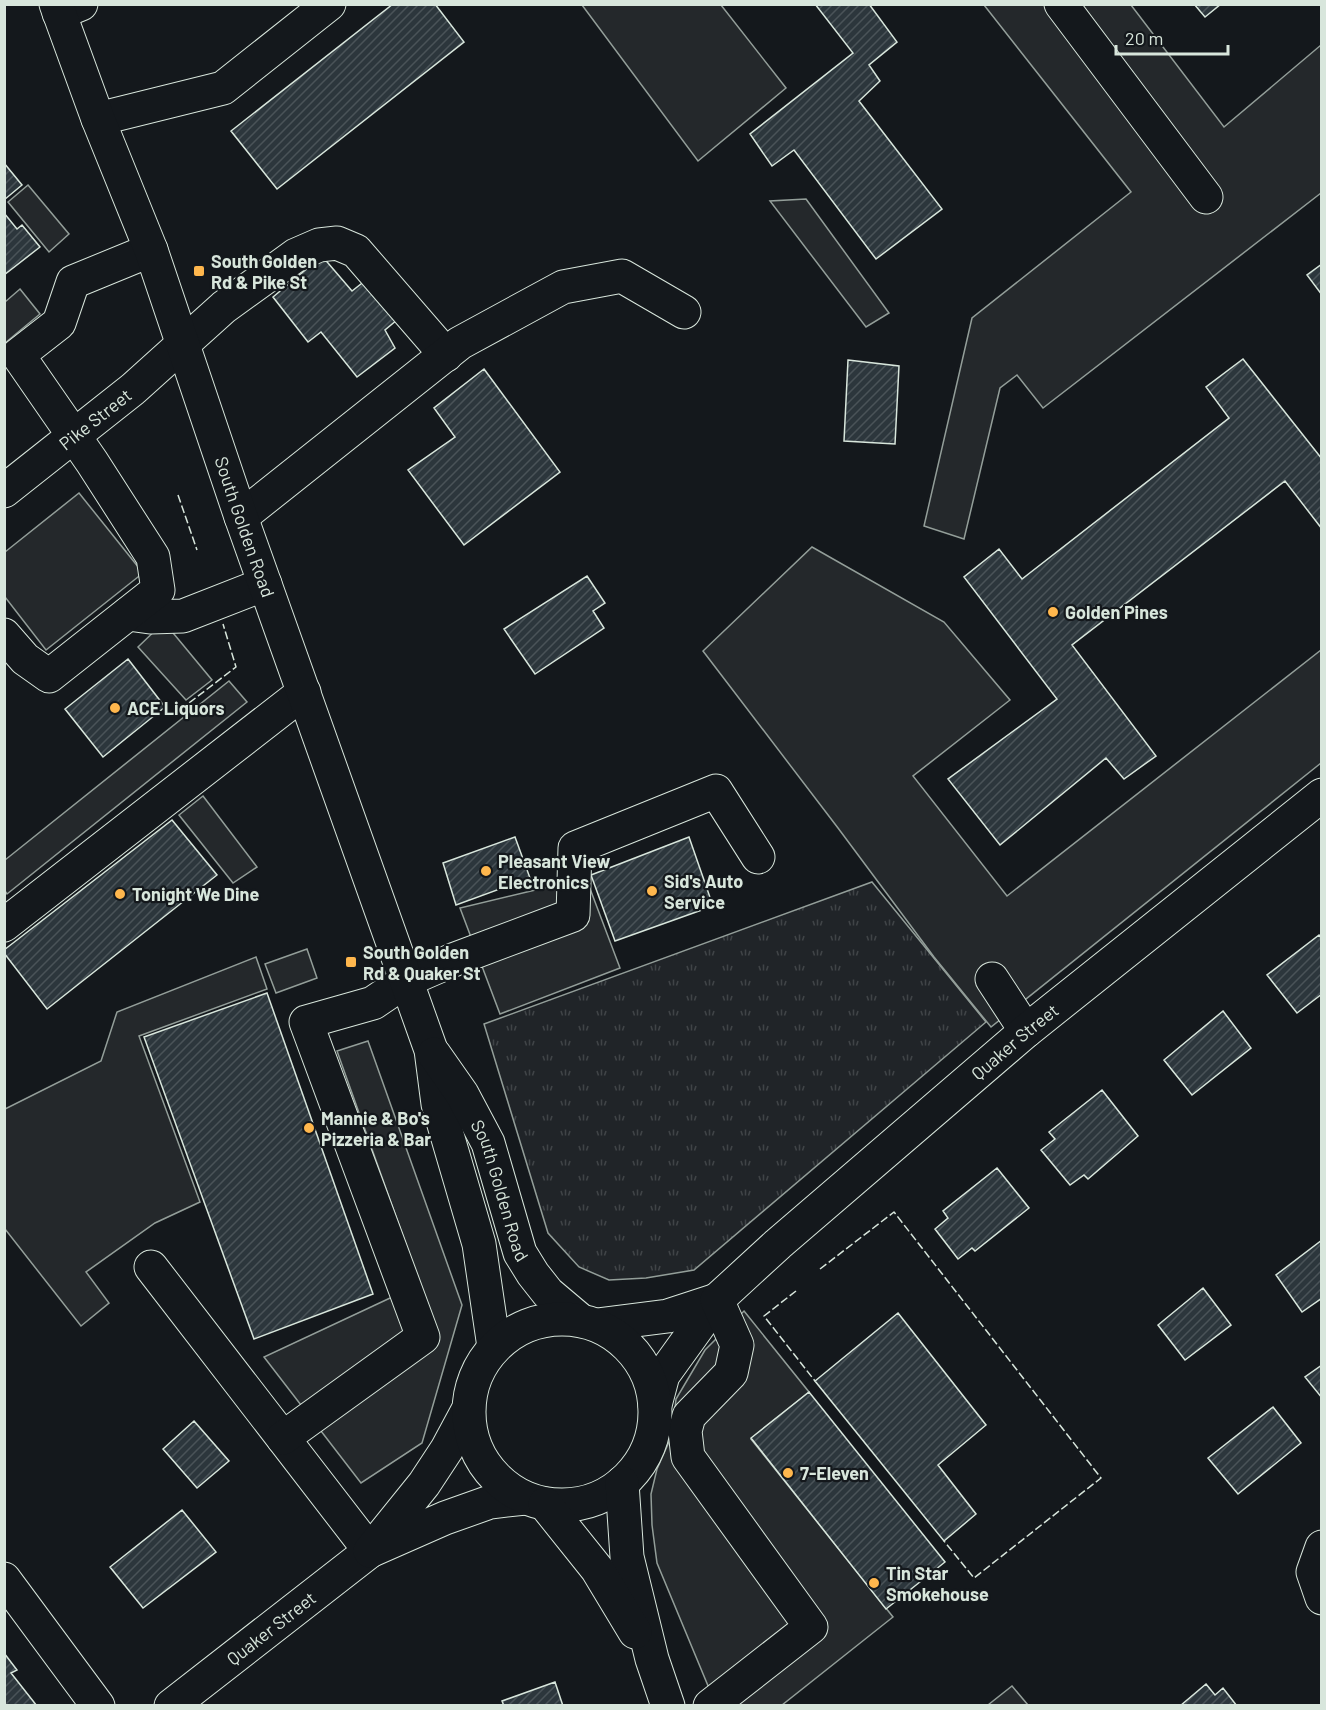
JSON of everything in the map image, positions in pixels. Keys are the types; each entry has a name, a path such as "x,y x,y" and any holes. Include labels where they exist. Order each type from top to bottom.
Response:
{"main road":[{"path":"98,119 223,88 329,4"},
{"path":"1061,4 1206,197"},
{"name":"South Golden Road","path":"65,7 98,119 151,250 241,517 431,1050 438,1104 479,1244 494,1347"},
{"name":"Pike Street","path":"4,491 133,389 224,307 296,255 319,245 338,243 356,250 446,355"},
{"path":"4,635 25,659 50,676 139,616 158,590 153,557 18,355 59,323 73,282 151,250"},
{"path":"241,517 460,343 563,287 622,276 684,312"},
{"path":"139,616 183,616 265,584"},
{"path":"4,926 303,692"},
{"path":"283,1438 423,1337 306,1022 373,1003 406,980 573,915 575,848 716,791 758,856"},
{"name":"Quaker Street","path":"655,1405 663,1375 717,1300 778,1244 1026,1031 1322,795"},
{"path":"992,979 1026,1031"},
{"name":"South Golden Road","path":"431,1050 462,1094 488,1143 520,1253 548,1293 589,1323"},
{"path":"151,1267 370,1551"},
{"path":"710,1706 811,1627 688,1456 685,1431 689,1416 731,1373 737,1345 717,1300"},
{"name":"Quaker Street","path":"589,1323 668,1316 717,1300"},
{"path":"557,1319 589,1323 619,1338 637,1357 649,1379 655,1405 653,1434 641,1461 622,1483 606,1495 586,1502 566,1505 535,1501 506,1487 490,1472 478,1453 470,1432 468,1410 472,1387 480,1366 494,1347 512,1332 534,1322 557,1319"},
{"name":"Quaker Street","path":"171,1706 370,1551 424,1484 447,1449 468,1410"},
{"path":"622,1483 627,1557 652,1659 668,1706"},
{"path":"535,1501 597,1569 652,1659"},
{"name":"Quaker Street","path":"370,1551 445,1518 490,1502 535,1501"},
{"path":"4,1579 98,1706"}],"green space":[{"path":"872,882 986,1022 694,1270 646,1278 609,1280 579,1267 548,1233 484,1024"}],"shaded area":[{"path":"582,5 721,5 786,88 698,161"},
{"path":"984,5 1131,5 1224,127 1321,45 1321,193 1043,408 1017,375 1000,388 964,539 924,526 972,318 1131,192"},
{"path":"28,185 69,234 49,252 8,202"},
{"path":"806,199 889,313 866,327 770,201"},
{"path":"20,289 40,314 5,343 5,302"},
{"path":"79,493 143,573 46,650 5,597 5,552"},
{"path":"812,547 944,622 1010,700 913,776 1007,896 1321,650 1321,763 991,1027 934,957 703,651"},
{"path":"164,622 212,680 186,700 138,647"},
{"path":"229,681 247,702 7,894 5,891 5,860"},
{"path":"203,796 257,867 233,883 179,815"},
{"path":"586,878 620,968 500,1014 460,908"},
{"path":"307,949 317,978 276,993 265,964"},
{"path":"256,957 267,989 139,1036 200,1202 155,1223 86,1272 109,1303 81,1326 5,1229 5,1109 101,1061 117,1012"},
{"path":"368,1041 462,1305 422,1443 361,1483 264,1357 420,1284 337,1051"},
{"path":"744,1311 809,1392 751,1439 893,1617 782,1705 716,1705 657,1563 652,1525 651,1494 657,1469 672,1435 676,1399 705,1350"},
{"path":"1012,1686 1028,1705 988,1705"}],"building":[{"path":"393,4 435,4 464,42 277,189 231,131"},
{"path":"815,4 869,4 897,42 869,65 880,81 859,101 942,209 876,259 794,150 772,166 750,134 853,53"},
{"path":"1194,4 1221,4 1205,17"},
{"path":"4,163 22,185 4,200"},
{"path":"4,213 17,229 22,225 40,247 4,275"},
{"path":"322,256 352,291 366,280 397,320 385,330 395,348 357,377 321,332 308,342 273,297"},
{"path":"1322,264 1322,295 1307,275"},
{"name":"Golden Pines","path":"1243,359 1322,459 1322,529 1285,481 1072,645 1156,756 1124,779 1106,758 1000,845 948,779 1057,699 964,577 999,549 1022,579 1229,418 1206,387"},
{"path":"848,360 899,366 895,444 844,441"},
{"path":"484,369 560,472 464,545 408,470 455,437 434,408"},
{"path":"587,576 605,603 593,611 604,628 535,674 504,629"},
{"name":"ACE Liquors","path":"128,659 165,707 103,757 65,709"},
{"path":"172,820 217,875 47,1009 4,950"},
{"name":"Pleasant View Electronics","path":"515,837 530,878 456,905 443,863"},
{"name":"Sid's Auto Service","path":"689,837 713,906 615,941 591,875"},
{"path":"1319,935 1322,939 1322,994 1297,1013 1267,975"},
{"path":"267,993 373,1294 254,1339 144,1037"},
{"path":"1223,1011 1251,1048 1192,1095 1164,1060"},
{"path":"1102,1090 1138,1136 1088,1179 1084,1175 1070,1185 1041,1150 1055,1139 1049,1132"},
{"path":"997,1168 1029,1208 975,1251 972,1248 958,1259 935,1229 948,1218 943,1211"},
{"path":"1322,1240 1322,1298 1302,1312 1276,1275"},
{"path":"1203,1288 1231,1325 1185,1360 1158,1325"},
{"path":"898,1313 986,1425 938,1465 976,1514 944,1541 815,1381"},
{"path":"1322,1365 1322,1398 1305,1377"},
{"path":"809,1392 945,1562 886,1609 751,1438"},
{"path":"1273,1407 1301,1443 1238,1494 1208,1458"},
{"path":"194,1421 229,1461 197,1488 163,1449"},
{"path":"182,1510 216,1552 143,1608 110,1567"},
{"path":"4,1653 17,1670 11,1673 37,1706 4,1706"},
{"path":"555,1682 563,1706 504,1706 502,1701"},
{"path":"1206,1684 1215,1695 1223,1688 1237,1706 1180,1706"}],"fence":[{"path":"178,495 197,550"},
{"path":"165,707 172,716 236,667 223,624"},
{"path":"820,1269 894,1212 1101,1478 974,1578 944,1541"},
{"path":"796,1291 764,1316 815,1381"}],"place":[{"name":"South Golden Rd & Pike St","path":"199,271"},
{"name":"Golden Pines","path":"1053,612"},
{"name":"ACE Liquors","path":"115,708"},
{"name":"Pleasant View Electronics","path":"486,871"},
{"name":"Sid's Auto Service","path":"652,891"},
{"name":"Tonight We Dine","path":"120,894"},
{"name":"South Golden Rd & Quaker St","path":"351,962"},
{"name":"Mannie & Bo's Pizzeria & Bar","path":"309,1128"},
{"name":"7-Eleven","path":"788,1473"},
{"name":"Tin Star Smokehouse","path":"874,1583"}]}
